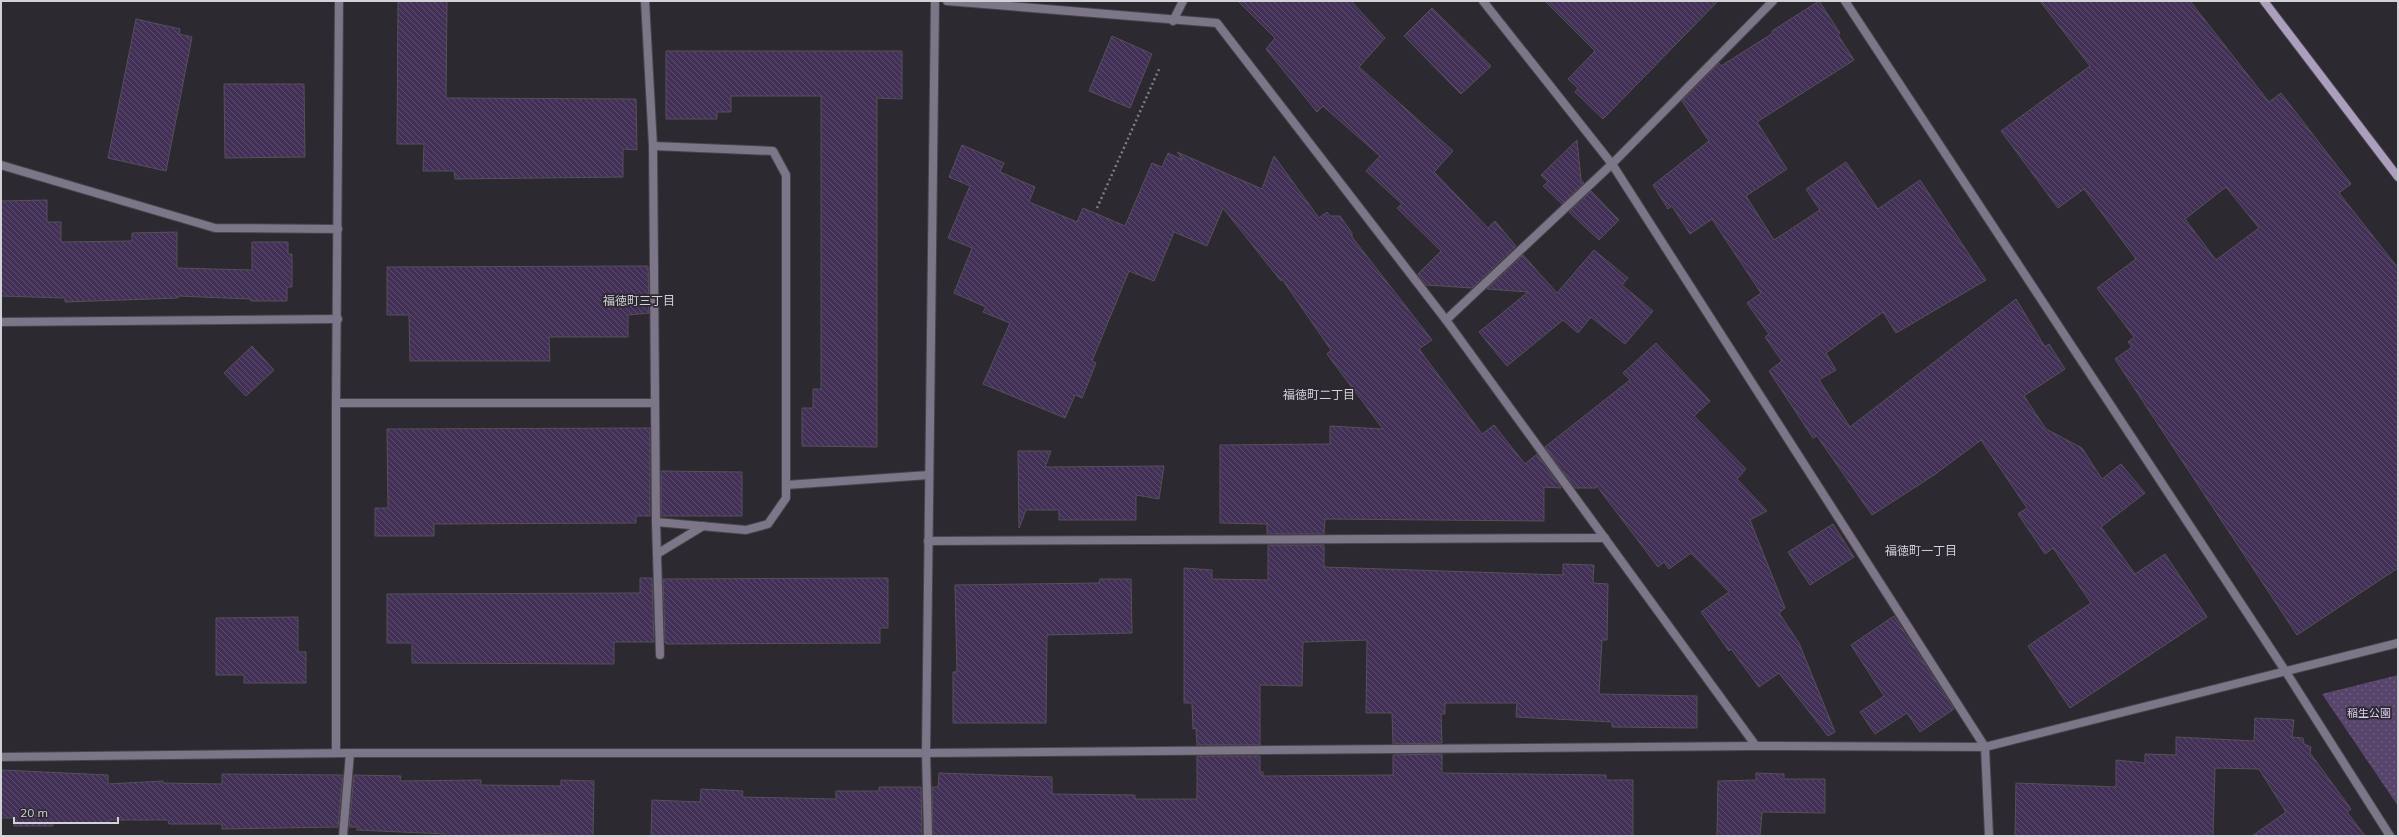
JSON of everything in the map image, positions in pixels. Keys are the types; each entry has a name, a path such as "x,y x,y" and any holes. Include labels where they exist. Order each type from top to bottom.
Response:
{"street":[{"path":"336,753 336,403 338,319 339,1"},
{"path":"645,1 653,146 656,522 660,655"},
{"path":"928,836 926,753 935,1"},
{"path":"947,1 1173,21 1217,23 1446,320 1756,746"},
{"path":"1173,21 1183,1"},
{"path":"1483,1 1612,164 1985,747 1989,836"},
{"path":"1446,320 1612,164 1773,1"},
{"path":"1845,1 2286,672 2390,836"},
{"path":"2264,1 2398,177"},
{"path":"653,146 773,151 786,175 786,498 768,524 746,530 656,522"},
{"path":"1,165 216,228 338,229"},
{"path":"1,322 338,319"},
{"path":"336,403 655,403"},
{"path":"786,485 929,475"},
{"path":"657,554 703,526"},
{"path":"928,541 1605,538"},
{"path":"1,757 336,753 926,753 1756,746 1985,747 2398,644"},
{"path":"343,836 350,753"}],"path":[{"path":"1097,208 1160,67"}],"green space":[{"name":"稲生公園","path":"2398,675 2398,806 2322,694"}],"building":[{"path":"398,1 447,1 446,98 636,99 637,150 623,149 623,177 455,179 454,171 423,171 424,144 397,144"},
{"path":"1238,1 1351,1 1385,38 1359,67 1453,151 1434,172 1488,228 1495,221 1516,246 1472,288 1426,285 1418,274 1441,251 1397,208 1402,204 1366,171 1380,156 1323,106 1317,112 1266,49 1275,38"},
{"path":"1545,1 1718,1 1603,119 1575,92 1578,88 1568,79 1595,51"},
{"path":"1819,1 1840,33 1838,35 1854,60 1757,122 1787,169 1746,196 1774,240 1820,210 1806,189 1846,162 1878,209 1920,180 1986,280 1896,333 1883,312 1826,353 1836,370 1819,380 1850,427 2016,299 2045,347 2049,344 2065,369 2024,396 2046,429 2082,448 2102,479 2121,464 2145,493 2101,527 2135,574 2165,554 2207,617 2070,708 2028,646 2091,603 2053,548 2045,554 2018,514 2027,508 1981,440 1934,475 1872,515 1817,436 1813,438 1769,371 1782,361 1765,337 1769,334 1747,303 1761,293 1712,219 1690,234 1672,206 1668,209 1653,185 1709,141 1682,101 1719,63 1721,66 1773,33 1772,31"},
{"path":"2040,1 2190,1 2269,102 2281,93 2351,184 2339,193 2398,268 2398,568 2297,635 2115,359 2132,347 2128,342 2134,337 2097,288 2136,259 2084,189 2058,208 2001,131 2090,66","holes":["2226,187 2259,228 2216,260 2185,219"]},
{"path":"1432,8 1491,66 1461,94 1404,36"},
{"path":"136,19 180,29 179,34 192,37 166,171 108,158"},
{"path":"1112,36 1152,54 1130,108 1089,91"},
{"path":"666,51 902,51 902,99 877,98 877,447 802,446 802,408 813,408 813,389 821,389 821,96 731,96 731,112 717,112 717,119 666,119"},
{"path":"224,84 304,84 305,157 225,158"},
{"path":"1577,140 1581,180 1584,183 1562,204 1543,186 1548,182 1541,175"},
{"path":"962,145 1004,163 1000,172 1035,187 1029,202 1077,222 1083,208 1125,226 1152,163 1162,167 1168,153 1183,160 1177,152 1262,189 1274,156 1319,218 1327,212 1330,216 1340,216 1352,233 1352,237 1432,340 1419,349 1482,434 1494,425 1525,464 1537,454 1561,488 1544,487 1544,521 1325,519 1324,534 1267,534 1267,524 1220,523 1220,445 1330,444 1330,426 1383,429 1327,354 1331,350 1282,279 1281,281 1223,208 1207,246 1174,232 1154,281 1129,271 1092,361 1096,363 1082,398 1075,395 1065,418 983,384 1010,323 983,312 986,307 954,293 972,248 948,238 970,186 949,177"},
{"path":"1591,191 1619,220 1599,240 1569,212"},
{"path":"47,200 47,222 61,222 61,242 132,241 132,233 177,232 177,268 252,270 252,242 288,242 288,254 292,254 292,287 287,287 287,301 251,301 251,299 178,296 178,298 65,302 65,298 1,296 1,201"},
{"path":"1594,250 1628,278 1622,285 1653,311 1625,344 1591,317 1578,333 1563,320 1507,366 1479,332 1528,292 1487,289 1523,255 1557,293"},
{"path":"648,266 649,313 628,315 628,337 549,337 550,361 410,361 409,315 387,315 387,267"},
{"path":"1656,343 1710,401 1694,416 1746,469 1737,479 1767,511 1750,520 1785,608 1779,613 1799,643 1835,732 1828,736 1779,673 1759,687 1731,649 1729,651 1701,612 1729,592 1691,553 1669,569 1664,562 1658,567 1596,485 1596,488 1575,488 1545,447 1630,380 1623,373"},
{"path":"252,346 274,370 246,396 224,373"},
{"path":"650,428 650,516 636,516 636,523 434,524 434,536 375,536 375,508 388,508 387,429"},
{"path":"1018,451 1051,451 1045,467 1164,466 1159,499 1136,495 1136,520 1059,520 1059,510 1026,510 1019,528"},
{"path":"661,471 742,472 742,516 661,516"},
{"path":"1833,524 1854,557 1810,585 1788,552"},
{"path":"1268,545 1324,545 1324,567 1563,575 1563,564 1594,565 1593,583 1608,584 1607,640 1602,640 1599,694 1697,696 1697,728 1612,727 1612,722 1516,717 1517,703 1445,703 1445,714 1441,714 1442,743 1393,744 1392,713 1366,713 1367,640 1303,642 1302,686 1260,685 1260,745 1197,745 1196,728 1193,729 1192,703 1184,703 1184,568 1212,570 1212,579 1268,580"},
{"path":"640,578 652,578 654,642 614,642 614,664 412,663 412,643 387,643 387,594 640,593"},
{"path":"888,578 888,628 880,628 880,643 667,644 665,642 663,579"},
{"path":"1100,579 1131,579 1132,633 1047,635 1046,723 953,723 953,672 957,672 955,585 1099,583"},
{"path":"1894,616 1954,709 1920,732 1907,713 1875,734 1860,712 1884,696 1851,645"},
{"path":"298,617 298,652 306,652 306,683 244,683 244,675 216,675 216,618"},
{"path":"2255,718 2294,720 2292,737 2303,738 2304,744 2311,747 2310,753 2351,809 2347,812 2365,836 2252,836 2286,812 2259,769 2215,768 2213,836 2015,836 2016,783 2116,787 2116,760 2145,763 2145,754 2176,755 2176,737 2254,741"},
{"path":"1442,754 1442,773 1606,775 1606,780 1633,780 1633,836 933,836 932,787 938,787 939,773 1052,777 1052,794 1135,795 1135,799 1197,799 1197,756 1260,756 1260,772 1263,772 1263,776 1393,775 1393,755"},
{"path":"1,770 108,775 108,784 163,781 163,783 222,784 222,774 343,775 338,827 222,829 222,824 169,824 168,820 109,820 109,823 53,823 53,826 14,826 14,818 1,818"},
{"path":"1756,773 1784,774 1784,779 1825,779 1825,813 1762,812 1760,836 1717,836 1718,781 1756,780"},
{"path":"354,775 401,776 400,781 481,780 481,785 561,786 561,780 594,781 593,836 560,836 560,834 445,836 445,834 357,830 357,827 349,827"},
{"path":"879,787 921,787 922,836 651,836 652,800 700,802 701,789 743,791 742,797 836,799 836,791 879,791"}],"district":[{"name":"福徳町三丁目","path":"639,301"},
{"name":"福徳町二丁目","path":"1319,395"},
{"name":"福徳町一丁目","path":"1921,551"}]}
